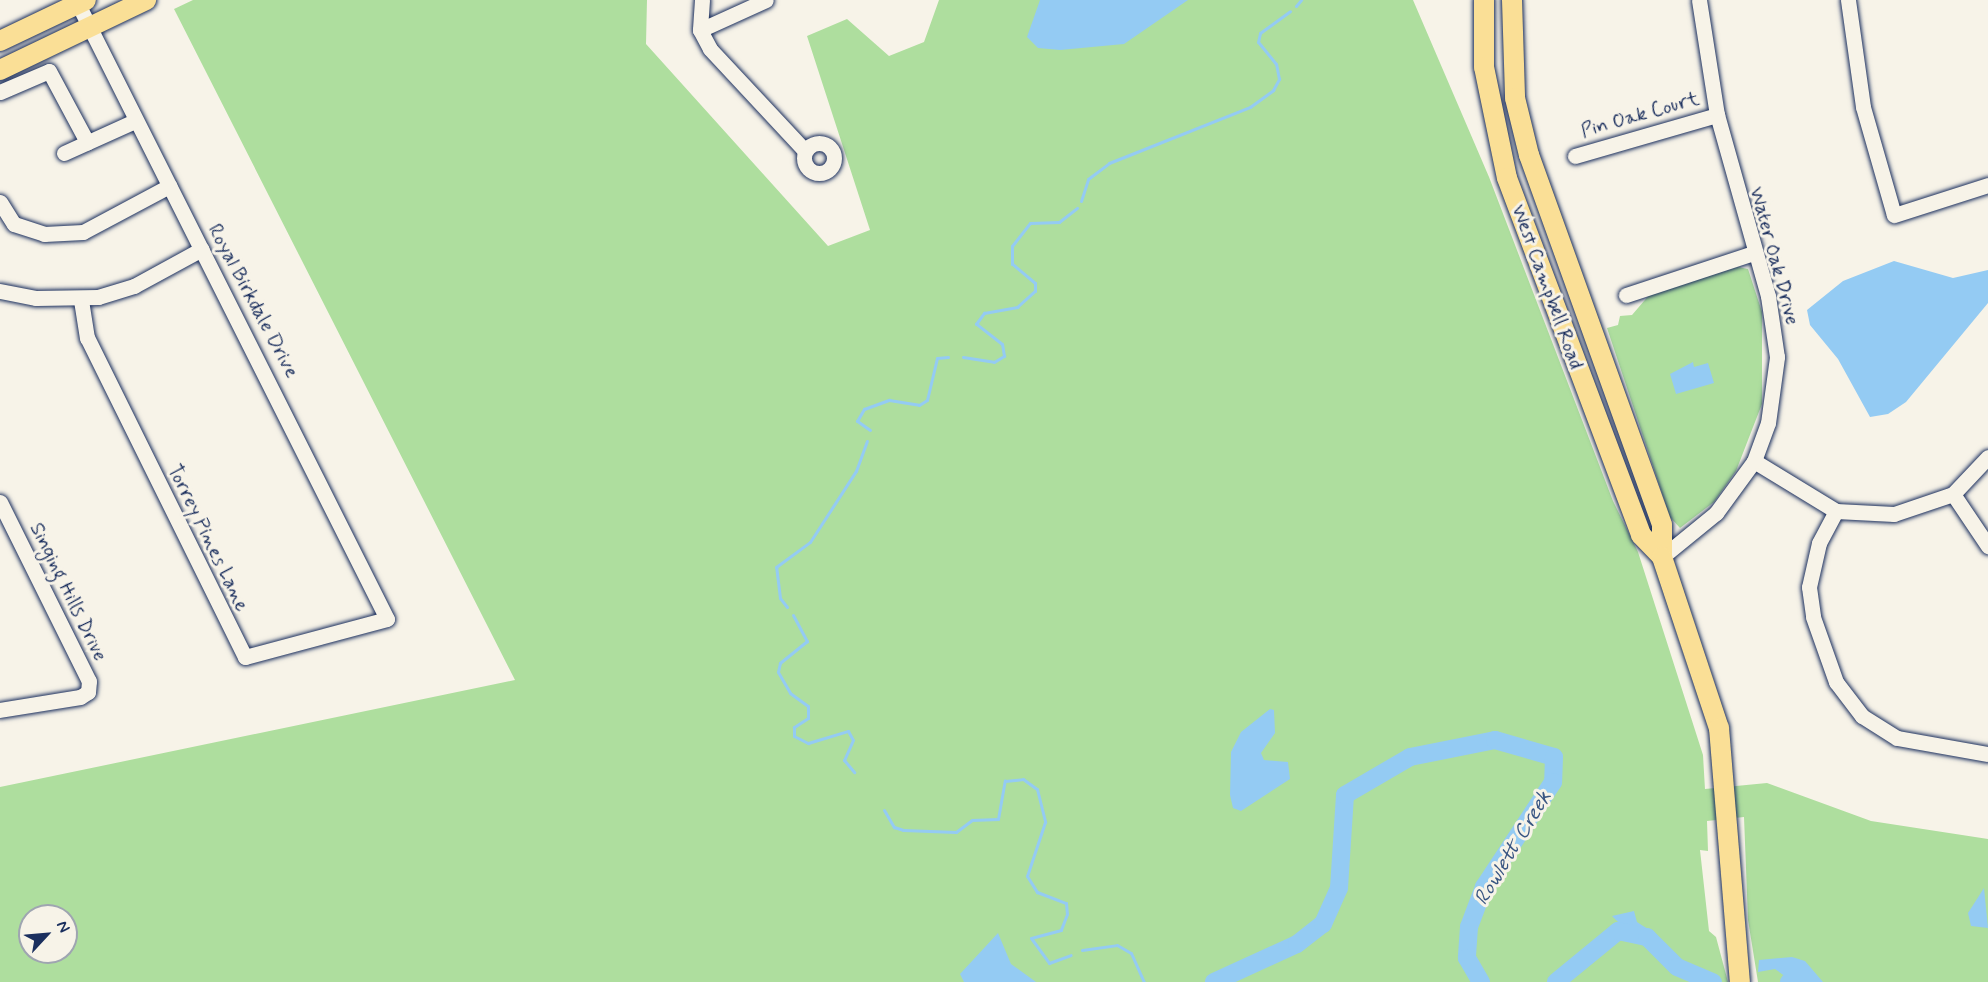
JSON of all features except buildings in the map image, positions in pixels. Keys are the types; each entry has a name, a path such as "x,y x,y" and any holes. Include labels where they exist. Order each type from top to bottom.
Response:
{"main road":[{"path":"0,70 146,0"},
{"name":"West Campbell Road","path":"1484,0 1484,67 1507,178 1641,535 1662,557"},
{"name":"West Campbell Road","path":"1512,0 1515,98 1529,155 1662,525 1662,557 1719,728 1733,867 1740,982"},
{"path":"0,42 82,2"}],"street":[{"path":"702,0 700,30 710,49 805,151"},
{"path":"700,30 745,4 766,0"},
{"name":"Water Oak Drive","path":"1662,557 1716,513 1754,461 1768,423 1777,357 1754,253 1717,115 1699,0"},
{"path":"1848,0 1863,107 1894,215 1988,185"},
{"name":"Royal Birkdale Drive","path":"82,2 90,27 135,121 202,249 387,619"},
{"path":"0,92 50,72 87,142"},
{"name":"Pin Oak Court","path":"1575,156 1717,115"},
{"path":"64,153 135,121"},
{"path":"0,202 14,224 44,234 83,232 169,186"},
{"path":"0,291 81,301 134,286 202,249"},
{"path":"1626,295 1754,253"},
{"name":"Torrey Pines Lane","path":"81,301 87,338 245,657 387,619"},
{"path":"1754,461 1836,511 1894,514 1953,494 1988,457"},
{"path":"1953,494 1988,546"},
{"name":"Singing Hills Drive","path":"0,502 89,681 88,692 80,697 0,710"},
{"path":"1836,511 1819,543 1809,587 1813,617 1836,682 1862,716 1897,738 1988,754"}],"green space":[{"path":"193,0 647,0 646,44 828,246 870,230 807,36 847,19 889,56 924,42 939,0 1413,0 1489,177 1613,501 1638,552 1703,755 1705,789 1767,783 1871,821 1988,839 1988,982 1758,982 1748,920 1744,817 1707,821 1708,851 1700,850 1709,931 1716,937 1728,982 0,982 0,787 515,680 174,9"},
{"path":"1738,267 1748,269 1762,312 1762,404 1736,471 1714,502 1680,528 1670,517 1607,328 1618,325 1620,316 1632,315 1650,294"}],"water":[{"path":"1040,0 1188,0 1124,44 1060,50 1038,48 1027,37"},
{"path":"1894,261 1953,278 1988,270 1988,303 1906,402 1888,414 1870,417 1838,359 1810,325 1807,310 1843,281"},
{"path":"1693,362 1694,367 1708,363 1714,383 1676,394 1670,374"},
{"path":"1270,709 1274,710 1275,733 1261,753 1264,760 1288,762 1290,779 1241,811 1233,808 1230,795 1231,752 1241,732"},
{"path":"1984,888 1988,928 1971,926 1968,913"},
{"path":"1634,911 1637,922 1657,935 1652,944 1632,936 1612,916"},
{"path":"998,933 1011,964 1036,982 964,982 960,974"},
{"path":"1792,957 1805,961 1823,982 1793,982 1775,969 1758,972 1759,960"}],"waterway":[{"path":"1296,6 1301,0"},
{"path":"1081,201 1088,179 1109,163 1250,107 1273,90 1279,79 1276,64 1258,42 1260,33 1290,11"},
{"path":"963,357 994,362 1004,356 1002,344 976,324 984,313 1017,307 1035,291 1035,283 1012,264 1012,246 1030,223 1059,222 1077,208"},
{"path":"870,430 857,421 864,409 889,400 919,405 927,400 937,358 948,357"},
{"path":"787,607 780,598 776,567 810,542 856,471 867,441"},
{"path":"793,615 807,641 780,663 778,672 790,693 808,706 808,718 794,727 794,736 808,743 848,731 853,740 844,760 854,772"},
{"name":"Rowlett Creek","path":"1214,982 1297,944 1323,924 1339,888 1345,795 1410,757 1495,740 1554,757 1553,782 1484,887 1469,927 1467,958 1481,982"},
{"path":"884,810 894,827 903,830 956,832 972,820 998,819 1005,781 1023,779 1037,789 1045,822 1027,876 1037,892 1066,903 1067,914 1061,930 1031,938 1049,963 1071,955"},
{"name":"Rowlett Creek","path":"1556,982 1618,931 1647,937 1677,967 1713,982"},
{"path":"1082,950 1117,945 1131,953 1144,982"},
{"name":"Rowlett Creek","path":"1789,982 1806,982"}]}
